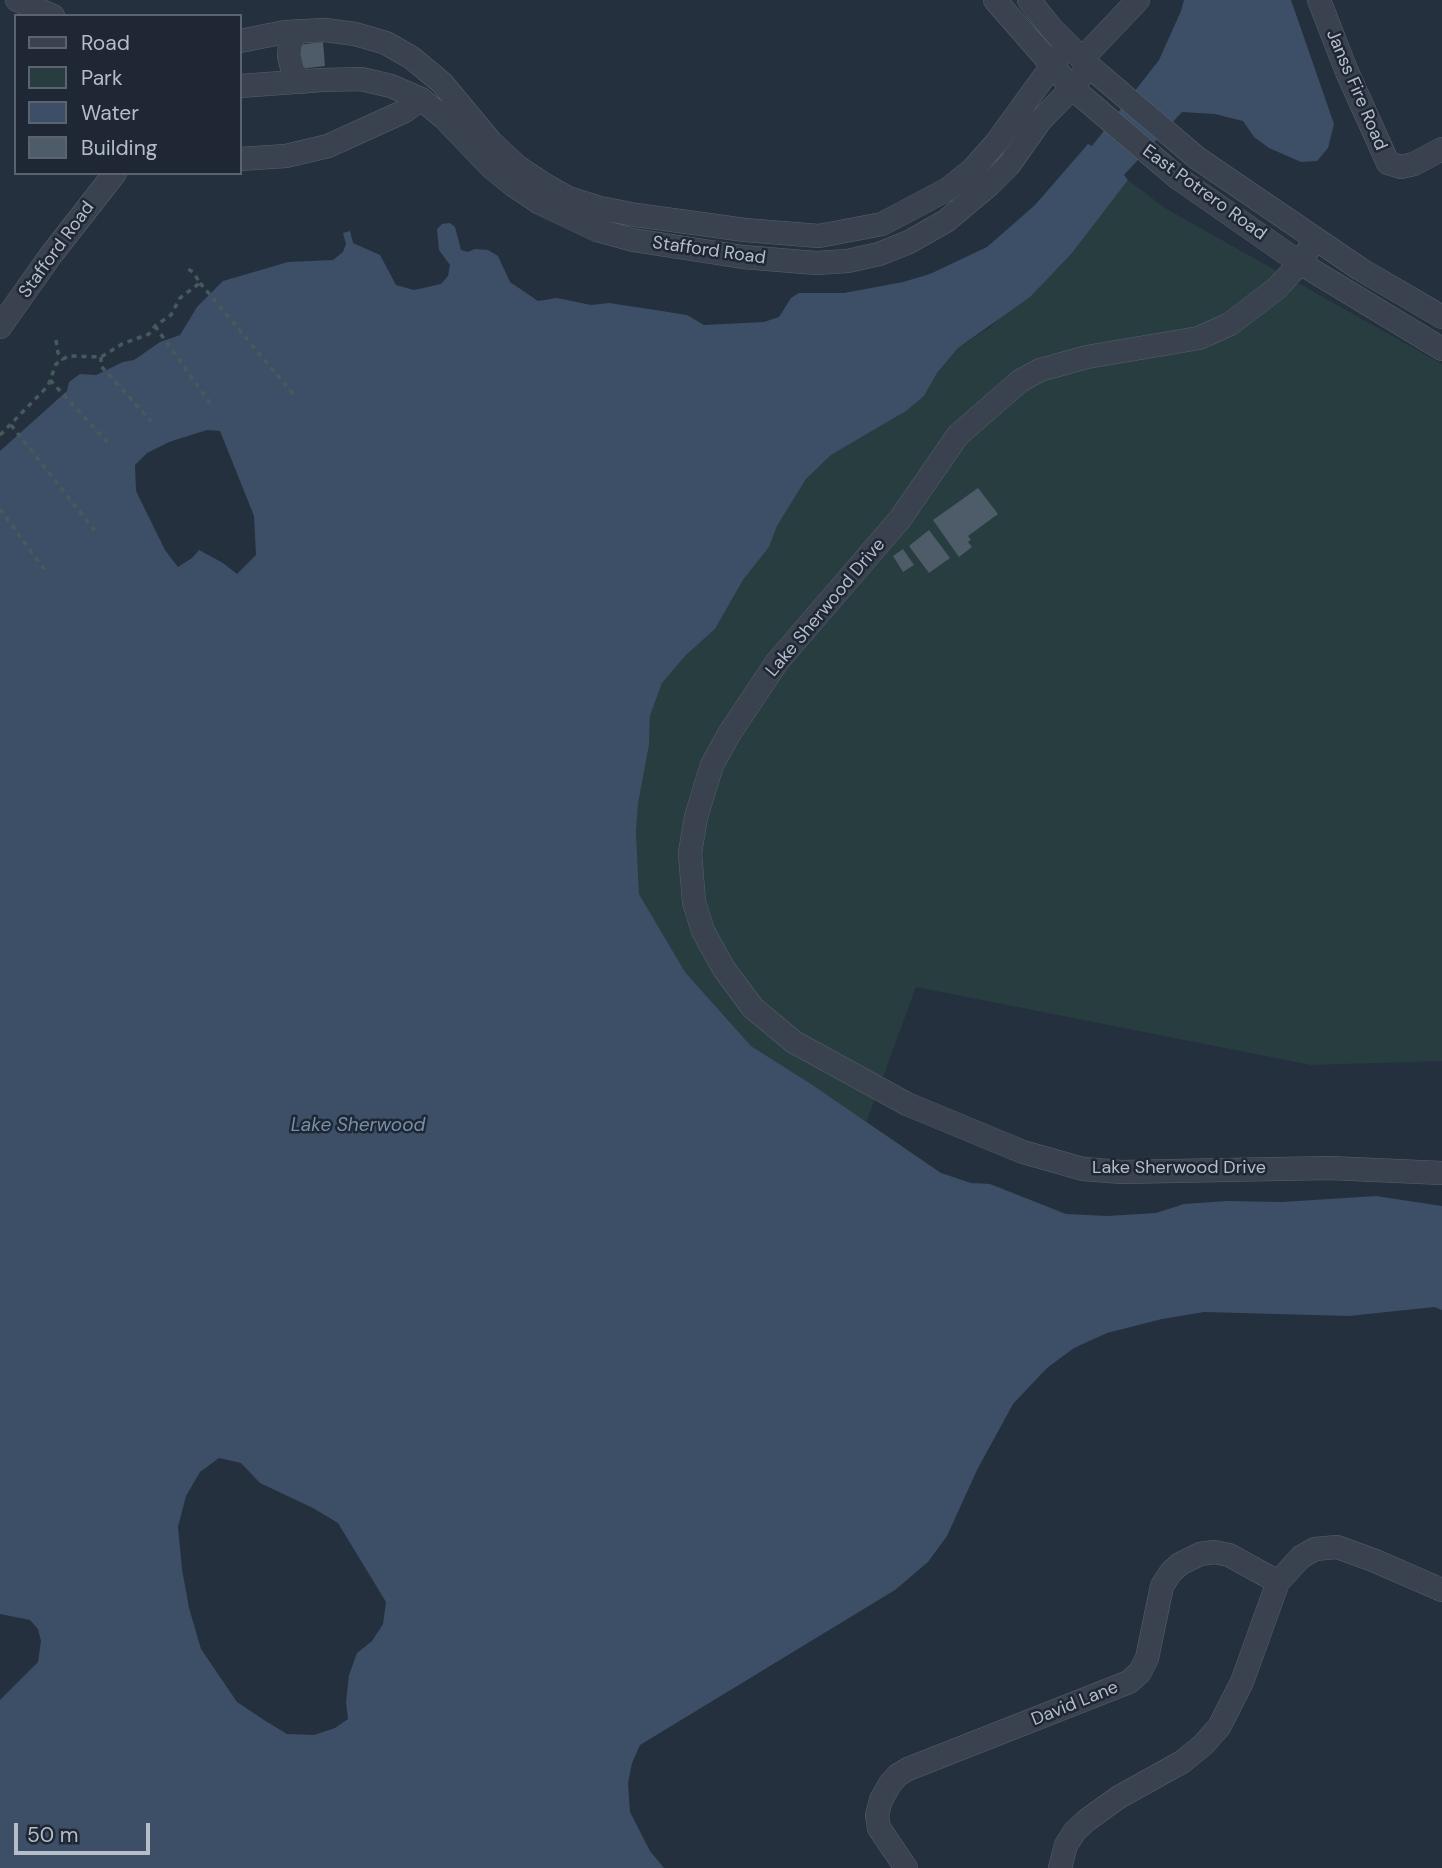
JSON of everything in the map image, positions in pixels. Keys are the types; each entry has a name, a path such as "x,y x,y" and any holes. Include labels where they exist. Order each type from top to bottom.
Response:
{"street":[{"path":"17,0 48,14"},
{"name":"East Potrero Road","path":"995,0 1072,88 1178,178 1300,263 1442,349"},
{"name":"East Potrero Road","path":"1029,0 1079,57 1197,158 1315,240 1442,317"},
{"path":"1079,57 1138,0"},
{"name":"Janss Fire Road","path":"1320,0 1347,72 1388,163 1401,167 1414,164 1442,149"},
{"name":"Stafford Road","path":"242,41 298,31 325,30 355,34 386,43 412,58 442,83 491,142 518,167 568,198 636,215 745,230 807,235 849,232 882,224 948,189 973,169 996,143 1052,66 1079,57"},
{"path":"298,31 290,43 289,56 293,72 303,82"},
{"name":"Stafford Road","path":"242,86 361,79 391,86 421,99 513,185 540,203 597,230 647,243 743,257 816,263 848,261 879,254 909,242 946,221 1009,165 1040,121 1072,88 1079,57"},
{"path":"242,159 286,156 328,146 405,111 421,99"},
{"name":"Stafford Road","path":"0,327 51,255 113,175"},
{"name":"Lake Sherwood Drive","path":"1315,240 1300,263 1277,289 1244,315 1213,333 1146,348 1087,357 1040,370 1020,381 958,435 893,528 777,662 729,734 712,765 695,817 690,853 694,902 703,931 724,969 753,1009 794,1042 907,1104 1023,1152 1083,1169 1122,1172 1330,1168 1442,1173"},
{"path":"1060,1868 1066,1845 1075,1831 1087,1820 1119,1797 1182,1762 1219,1727 1242,1682 1278,1582 1301,1557 1315,1549 1337,1547 1442,1590"},
{"name":"David Lane","path":"906,1868 878,1828 877,1815 881,1800 898,1775 1129,1682 1140,1672 1147,1658 1161,1586 1180,1564 1200,1554 1214,1552 1229,1555 1278,1582"}],"path":[{"path":"188,270 193,272 294,395"},
{"path":"0,435 48,386 56,364 68,356 101,356 122,344 149,334 170,315 180,298 200,283"},
{"path":"155,326 210,403"},
{"path":"56,340 63,360"},
{"path":"101,356 101,366 150,421"},
{"path":"50,380 111,446"},
{"path":"11,425 96,532"},
{"path":"0,509 46,572"}],"green space":[{"path":"1128,180 1165,208 1442,364 1442,1061 1311,1065 916,987 866,1123 751,1046 685,972 639,894 636,832 638,804 649,745 650,716 662,683 686,655 715,629 743,580 769,547 777,526 806,479 831,455 906,411 924,396 937,373 958,348 989,328 1072,253"}],"water":[{"name":"Lake Sherwood","path":"1184,0 1291,0 1334,124 1328,148 1317,161 1301,162 1269,148 1254,137 1243,121 1215,114 1182,112 1124,175 1128,180 1072,253 1030,297 958,348 937,373 924,396 906,411 831,455 806,479 777,526 769,547 743,580 715,629 686,655 662,683 650,716 649,745 638,804 636,832 639,894 685,972 751,1046 941,1173 971,1183 990,1184 1066,1214 1107,1216 1156,1213 1184,1204 1376,1196 1442,1206 1442,1310 1434,1307 1349,1316 1204,1312 1107,1333 1074,1348 1047,1368 1013,1404 977,1470 947,1536 928,1562 895,1590 640,1745 632,1763 628,1783 630,1812 650,1851 664,1868 0,1868 0,1700 38,1662 41,1641 38,1629 30,1620 0,1614 0,451 67,391 69,382 80,374 96,375 123,362 134,360 160,342 180,335 197,307 223,281 288,262 333,260 343,252 346,244 343,233 350,231 353,243 380,255 396,285 414,290 441,284 448,276 450,265 439,250 437,229 442,224 450,223 455,227 461,250 488,250 498,256 510,282 538,301 557,298 591,305 609,303 687,315 704,325 764,322 779,317 791,298 799,293 844,293 930,274 987,247 1035,205 1088,144 1092,146 1159,60","holes":["207,430 220,431 254,516 256,555 237,574 199,550 178,567 165,550 136,491 135,465 147,453 169,442","219,1458 241,1463 260,1483 338,1523 386,1602 383,1624 372,1641 357,1653 349,1675 346,1702 348,1719 335,1728 314,1735 287,1734 237,1702 201,1649 189,1608 178,1527 186,1496 200,1472"]}],"building":[{"path":"323,42 325,66 299,69 297,45"},
{"path":"978,488 998,514 968,536 972,547 959,557 933,520"},
{"path":"929,530 950,558 929,573 909,546"},
{"path":"903,549 914,565 903,572 893,556"}]}
